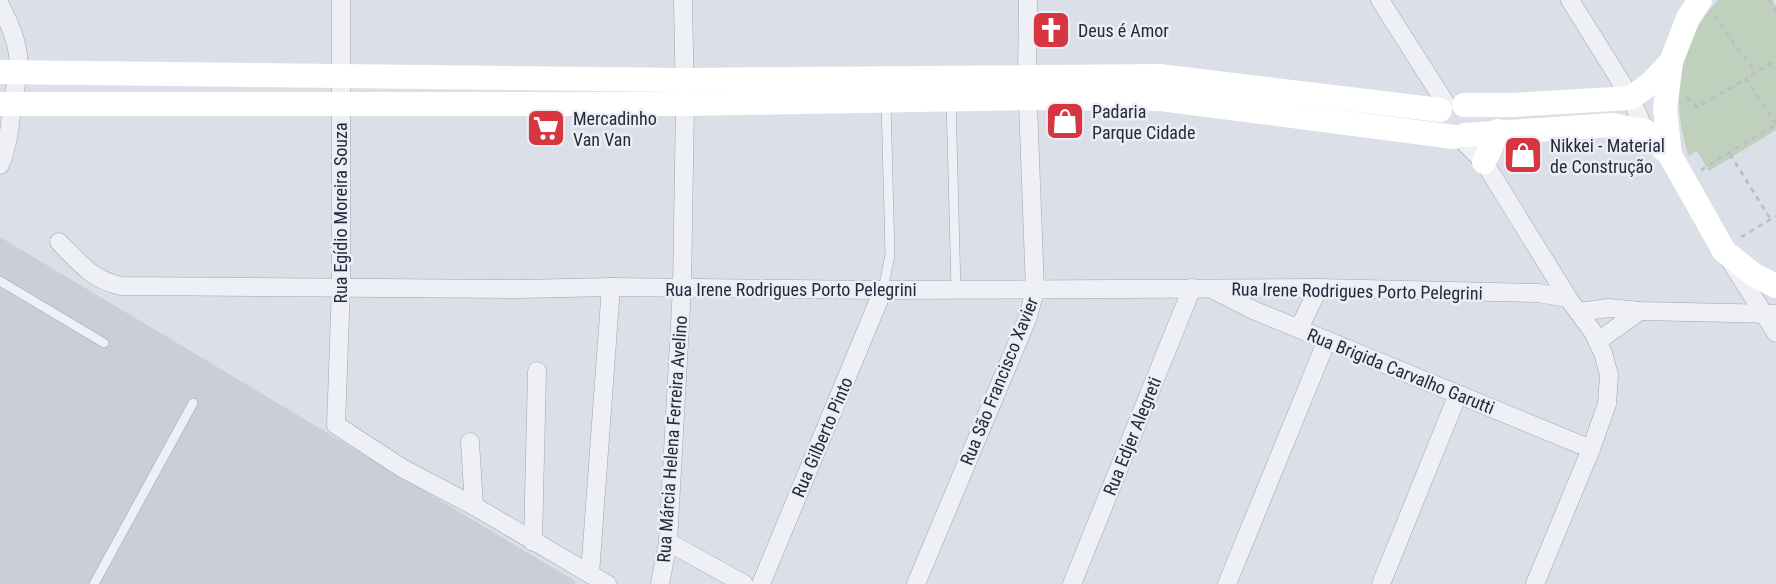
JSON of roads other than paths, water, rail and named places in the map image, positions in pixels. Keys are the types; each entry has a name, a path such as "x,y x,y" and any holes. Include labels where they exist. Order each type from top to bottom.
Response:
{"main road":[{"path":"1670,155 1665,108 1671,62 1688,18 1705,6"},
{"path":"1450,106 1631,98 1651,83 1671,62"},
{"path":"9,72 341,78 886,100 951,99 1027,87 1161,99 1459,136 1498,131 1612,125 1645,131 1670,155 1737,240 1754,275 1776,286"},
{"path":"6,105 340,104 684,92 1027,87 1159,76 1469,109 1471,126 1459,136"},
{"path":"1484,162 1498,131"}],"street":[{"name":"Rua Egídio Moreira Souza","path":"341,0 341,288 336,425 402,468 474,506"},
{"name":"Rua Márcia Helena Ferreira Avelino","path":"660,584 668,542 682,288 683,0"},
{"name":"Rua São Francisco Xavier","path":"916,584 1027,317 1035,290 1027,87 1028,0"},
{"path":"1380,0 1450,106"},
{"path":"1570,0 1631,98 1645,131"},
{"path":"0,5 11,27 18,51 9,72 6,105 10,137 0,165"},
{"path":"1459,136 1484,162 1598,341 1609,375 1607,404 1535,584"},
{"path":"1737,240 1776,333"},
{"name":"Rua Irene Rodrigues Porto Pelegrini","path":"59,243 102,281 121,286 883,290 1319,288 1538,293 1573,305 1640,311 1770,314"},
{"path":"1538,293 1554,275"},
{"path":"590,575 611,287"},
{"name":"Rua Edjer Alegreti","path":"1072,584 1192,288"},
{"path":"1299,328 1319,288"},
{"name":"Rua Brigida Carvalho Garutti","path":"1212,289 1254,310 1591,449"},
{"name":"Rua Gilberto Pinto","path":"761,584 883,290"},
{"path":"1598,341 1640,311"},
{"path":"1227,584 1326,340"},
{"path":"533,542 537,371"},
{"path":"1381,584 1458,394"},
{"path":"470,442 474,506 607,584"},
{"path":"668,542 744,584"}],"lane":[{"path":"951,99 956,289"},
{"path":"883,290 890,255 886,100"},
{"path":"0,281 104,344"},
{"path":"94,584 193,403"}],"place":[{"name":"Deus é Amor","path":"1051,30"},
{"name":"Padaria Parque Cidade","path":"1065,121"},
{"name":"Mercadinho Van Van","path":"546,128"},
{"name":"Nikkei - Material de Construção","path":"1523,155"}]}
